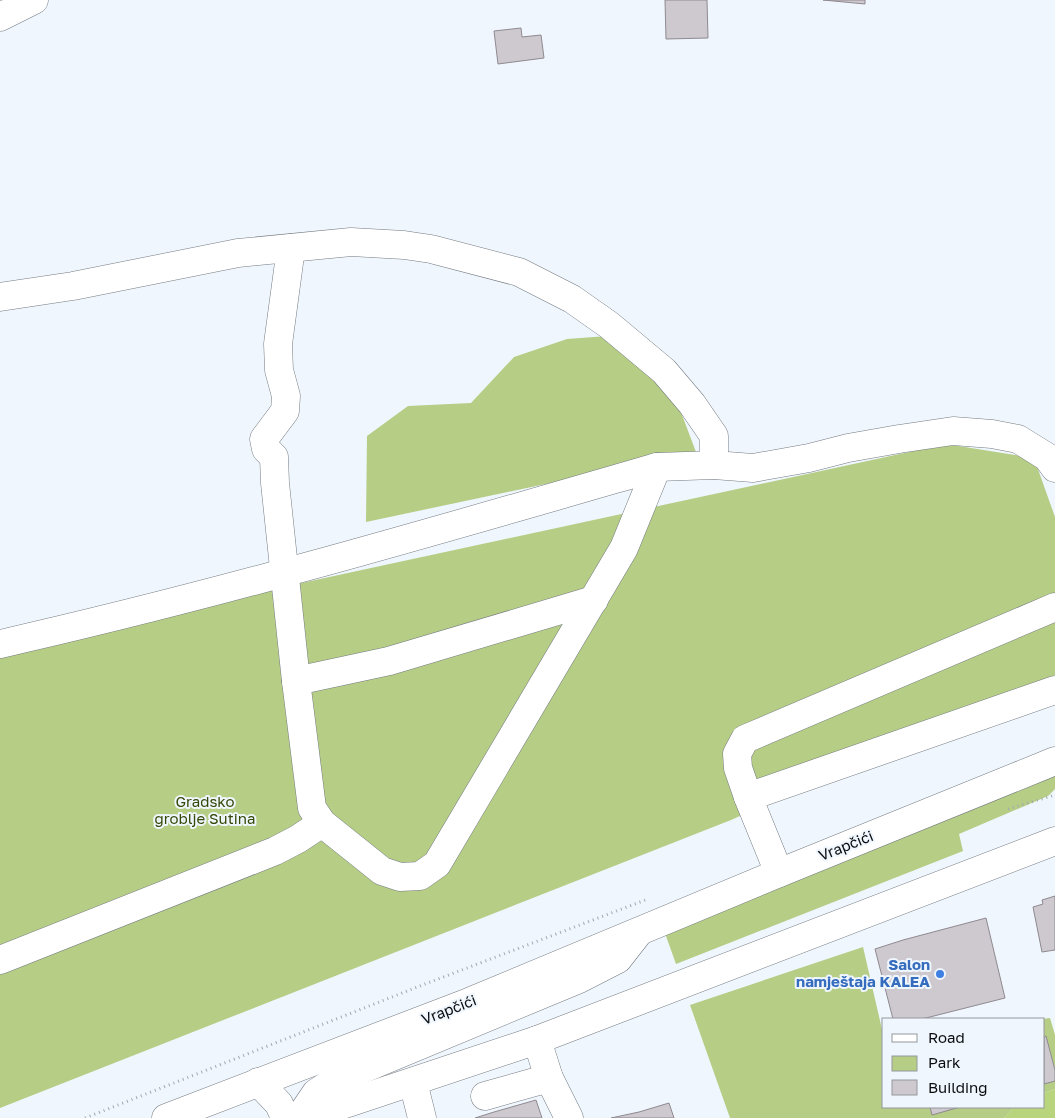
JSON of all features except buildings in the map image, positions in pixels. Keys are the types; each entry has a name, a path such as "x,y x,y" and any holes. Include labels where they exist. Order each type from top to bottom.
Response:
{"main road":[{"path":"0,17 34,0"},
{"path":"0,297 73,286 238,253 351,242 404,245 431,249 519,272 572,299 609,325 664,371 692,404 714,436 714,465"},
{"path":"292,248 278,344 279,370 286,396 285,411 264,439 266,449 274,457 275,483 296,681 312,808 322,823 382,871 400,877 420,876 437,864 624,548 657,467"},
{"path":"0,644 90,624 285,573 657,467 714,465 753,468 890,440 953,432 992,434 1018,439 1047,457 1055,468"},
{"path":"296,681 389,661 594,600"},
{"path":"779,873 738,768 737,754 744,740 1055,607"},
{"path":"748,797 1055,690"},
{"name":"Vrapčići","path":"166,1118 469,1002 1055,761"},
{"path":"0,960 275,851 322,823"},
{"path":"314,1118 333,1108 537,1040 1055,842"},
{"name":"Vrapčići","path":"299,1118 316,1093 334,1081 579,979 618,960 639,932"},
{"path":"537,1040 550,1078 569,1118"},
{"path":"485,1096 550,1078"},
{"path":"258,1082 266,1118"},
{"path":"258,1082 279,1104 285,1118"},
{"path":"413,1082 422,1118"}],"path":[{"path":"1008,809 1055,795"},
{"path":"85,1118 649,898"}],"green space":[{"path":"635,334 662,362 696,452 366,522 367,436 408,406 471,403 514,357 567,339"},
{"name":"Gradsko groblje Sutina","path":"946,444 1034,458 1055,517 1055,675 731,820 0,1108 0,648"},
{"path":"1055,761 1055,789 1048,796 959,834 963,851 676,964 661,922"},
{"path":"863,947 882,1029 882,1108 1013,1108 1004,1118 730,1118 690,1005"},
{"path":"1050,1018 1055,1035 1055,1089 1045,1093 1045,1019"},
{"path":"1055,1089 1055,1118 1004,1118 1013,1108 1045,1108 1045,1093"}],"place":[{"name":"Salon namještaja KALEA","path":"940,974"}]}
